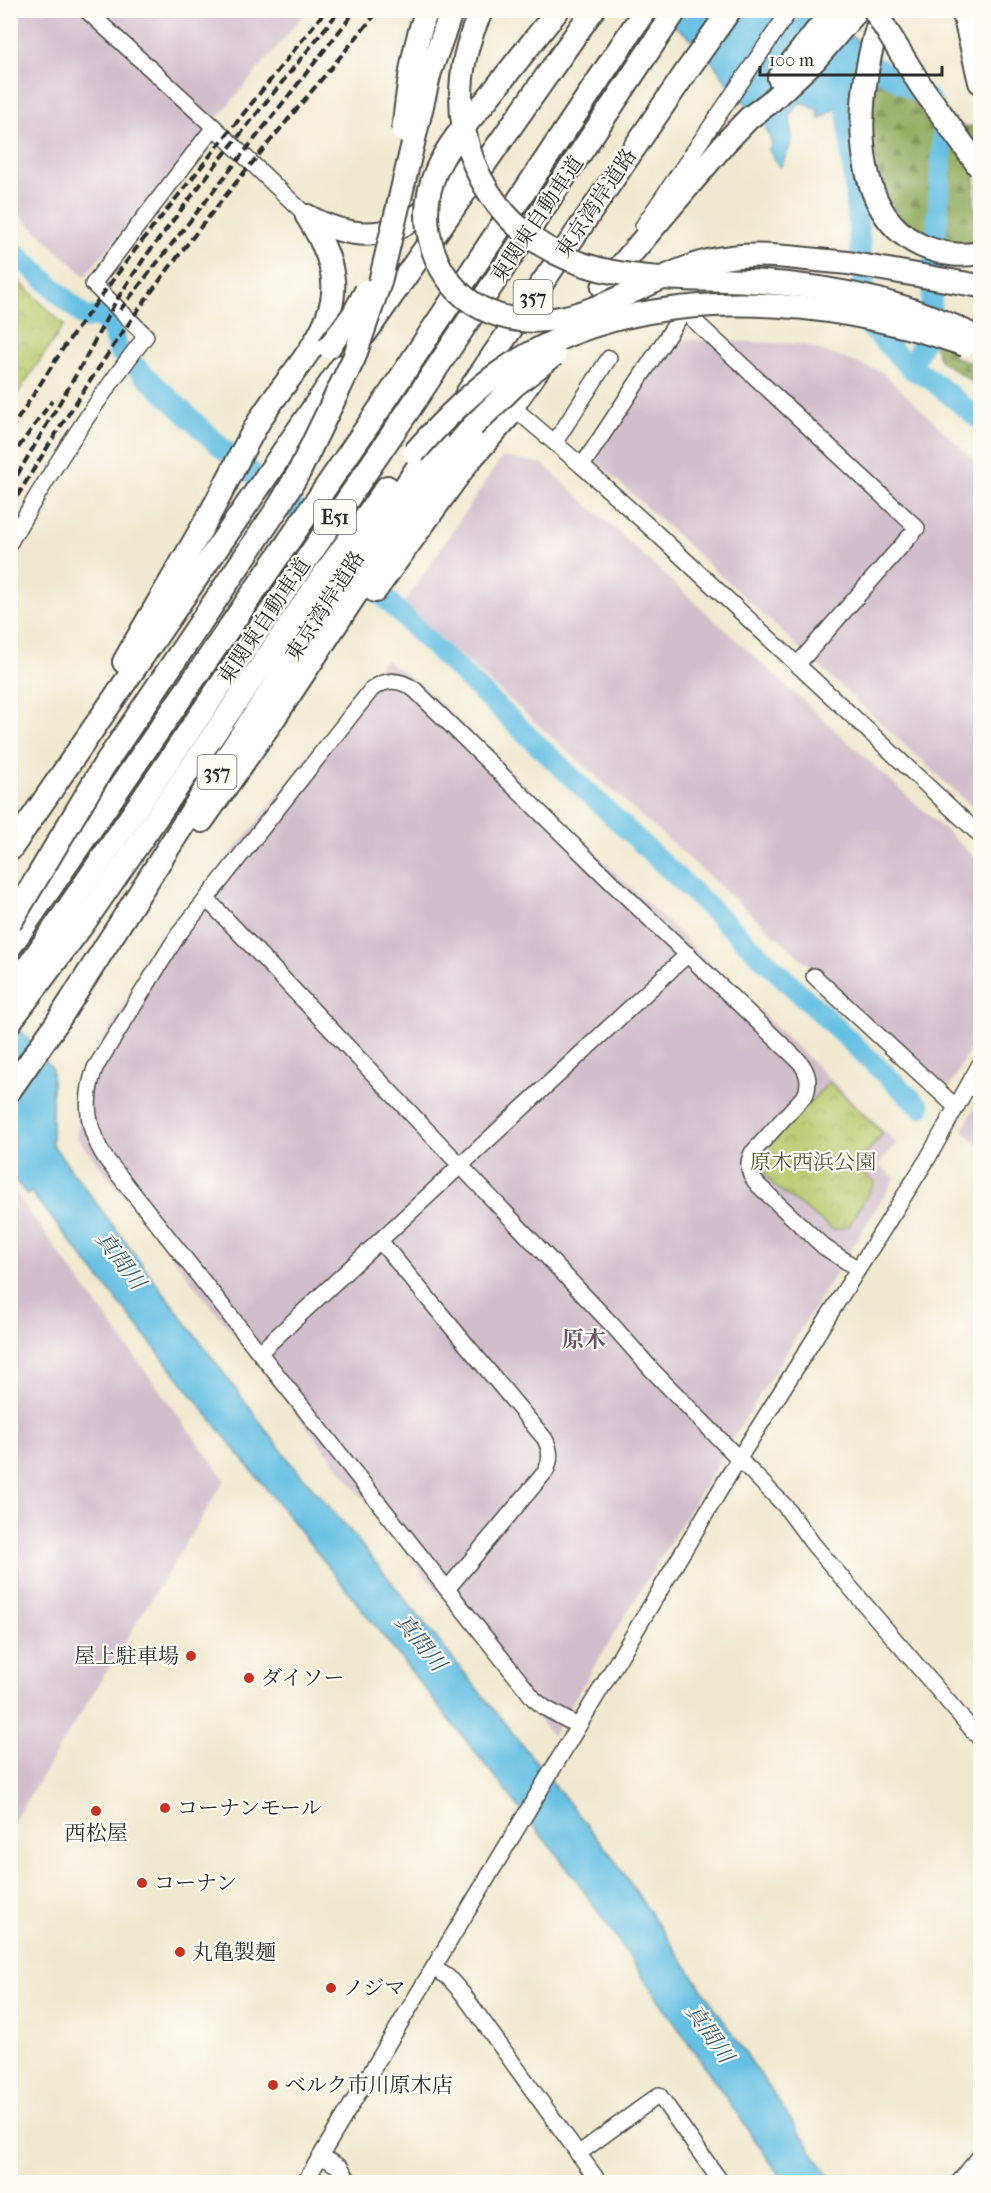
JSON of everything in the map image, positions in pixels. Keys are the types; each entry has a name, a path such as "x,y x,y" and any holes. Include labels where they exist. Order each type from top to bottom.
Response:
{"highway":[{"path":"267,421 329,347 357,308 375,269 394,196 411,69 427,10"},
{"path":"10,923 103,767 279,506 315,442 354,358 370,314 380,282 430,72 452,10"},
{"path":"482,10 467,44 463,62 460,100 464,132 478,170 499,206 523,231 540,244 585,265 628,274 653,278 777,283 863,297 919,313 981,339"},
{"path":"558,10 457,134 435,172 427,204 429,237 436,259 454,286 476,305 501,317 531,322 551,321 594,308 686,268 708,261 747,255 848,263 973,285"},
{"path":"307,216 338,229 373,233 402,226 423,214 440,199 521,93 592,10"},
{"path":"10,850 296,434 592,10"},
{"name":"東関東自動車道","path":"10,993 408,411 676,10"},
{"name":"東京湾岸道路","path":"10,1090 56,1024 205,790 395,532 686,72 730,10"},
{"path":"750,118 765,95 833,10"},
{"path":"603,287 687,187 750,118 793,82 858,10"},
{"path":"874,10 921,87 981,168"},
{"path":"883,10 867,70 862,120 864,149 873,189 882,209 903,235 930,249 957,256 981,253"},
{"path":"963,10 981,82"},
{"name":"東関東自動車道","path":"10,947 382,404 640,17"},
{"path":"66,768 140,634 316,339 328,315 332,300 332,270 321,238 307,216"},
{"path":"56,1024 272,723 304,687 357,618 395,532 453,450 473,426 532,371 584,335 669,291 728,269 777,260 807,259"},
{"path":"10,1022 138,846 365,515 414,453 452,411 505,368 539,349 621,319 720,304 801,306 859,315 981,351"},
{"path":"395,532 468,462 515,410"}],"street":[{"path":"86,10 307,216"},
{"path":"790,10 704,134 603,287 515,410 582,466 981,835"},
{"path":"10,542 109,382 146,336 93,284 214,127"},
{"path":"582,466 684,311 917,528 797,665"},
{"path":"555,442 609,358"},
{"path":"578,1726 538,1704 106,1159 94,1138 88,1115 87,1103 91,1080 102,1056 178,935 371,690 384,682 392,681 408,685 415,690 799,1061 807,1076 808,1085 801,1102 752,1153 748,1169 752,1178 824,1247 858,1269"},
{"path":"207,899 614,1327 652,1370 785,1506 813,1544 981,1739"},
{"path":"260,1352 688,954"},
{"path":"814,976 956,1107"},
{"path":"305,2182 738,1460 928,1158 981,1064"},
{"path":"380,1241 545,1439 550,1450 546,1471 448,1588"},
{"path":"434,1968 456,1984 598,2182"},
{"path":"578,2154 659,2095 721,2182"},
{"path":"321,2156 341,2168 350,2182"},
{"path":"958,2182 981,2156"}],"shaded area":[{"path":"10,11 307,11 85,276 11,207"},
{"path":"674,339 803,344 882,372 980,466 980,814 595,460"},
{"path":"502,457 543,464 980,862 980,1030 949,1089 403,605"},
{"path":"385,660 420,684 896,1143 879,1166 895,1178 552,1736 77,1137 82,1074 171,930"},
{"path":"980,1096 980,1147 963,1130"},
{"path":"10,1186 225,1480 11,1826 10,1826"}],"green space":[{"path":"877,79 897,90 920,109 935,138 932,240 906,224 892,204 881,180 872,138 874,85"},
{"path":"977,126 974,204 980,244 943,245 953,128"},
{"path":"11,273 64,325 11,403"},
{"path":"931,336 954,346 952,356 976,365 980,357 980,387 940,360"},
{"name":"原木西浜公園","path":"829,1082 883,1133 855,1168 875,1182 849,1226 833,1230 773,1185 765,1173 764,1158 771,1144"}],"water":[{"path":"655,11 813,11 861,43 881,61 878,83 819,119 818,110 801,102 790,114 792,141 779,167 769,150 772,143 764,123 727,83 692,39"},
{"name":"真間川","path":"10,1017 52,1068 52,1144 291,1463 351,1532 611,1855 833,2182 784,2182 575,1878 31,1192 27,1195 11,1175"}],"waterway":[{"path":"879,69 930,100 942,123 932,297 927,332 911,369"},
{"path":"846,102 868,325 911,369 929,378 980,420"},
{"path":"10,248 86,318 99,316 111,327 118,350 222,448 293,507 316,530"},
{"path":"364,577 430,643 920,1107"}],"railway":[{"path":"10,431 66,344 135,250 326,10"},
{"path":"10,487 79,370 116,301 145,257 340,10"},
{"path":"120,310 356,10"},
{"path":"10,508 87,385 136,313 224,197 379,10"},
{"path":"10,459 52,401"}],"place":[{"name":"屋上駐車場","path":"191,1656"},
{"name":"ダイソー","path":"249,1678"},
{"name":"コーナンモール","path":"165,1808"},
{"name":"西松屋","path":"96,1811"},
{"name":"コーナン","path":"142,1883"},
{"name":"丸亀製麺","path":"180,1952"},
{"name":"ノジマ","path":"331,1988"},
{"name":"ベルク市川原木店","path":"273,2085"}],"district":[{"name":"原木","path":"584,1339"}]}
